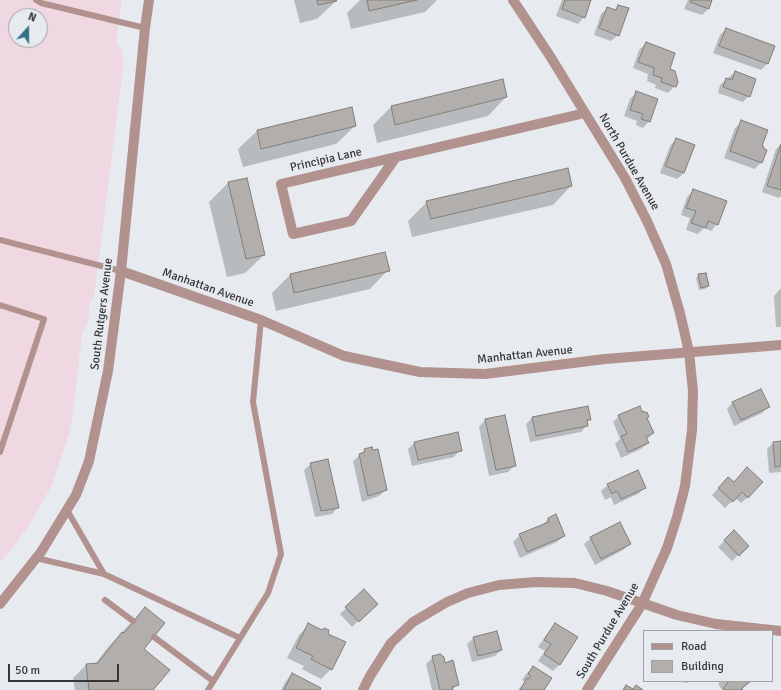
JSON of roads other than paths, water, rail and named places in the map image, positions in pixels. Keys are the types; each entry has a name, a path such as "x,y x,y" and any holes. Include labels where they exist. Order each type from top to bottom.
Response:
{"street":[{"name":"South Rutgers Avenue","path":"0,604 36,558 67,510 76,495 89,461 108,371 121,271 145,28 150,0"},
{"name":"North Purdue Avenue","path":"513,0 625,178 647,221 663,257 680,313 689,352"},
{"name":"Principia Lane","path":"396,157 351,221 293,234 281,184 396,157 585,113"},
{"name":"Manhattan Avenue","path":"121,271 261,320 344,356 420,372 485,374 605,359 781,345"},
{"name":"South Purdue Avenue","path":"588,690 642,604 667,548 677,517 685,486 692,430 693,391 689,352"},
{"path":"363,690 380,658 391,643 413,622 447,602 468,593 499,585 536,582 575,583 607,590 642,604 677,615 716,624 772,630"}],"lane":[{"path":"36,0 41,3 145,28"},
{"path":"0,240 121,271"},
{"path":"0,305 44,319 0,452"},
{"path":"208,690 268,594 281,554 253,402 261,320"},
{"path":"67,510 104,574"},
{"path":"36,558 104,574 240,638"},
{"path":"105,600 133,621"},
{"path":"154,637 214,682"}]}
